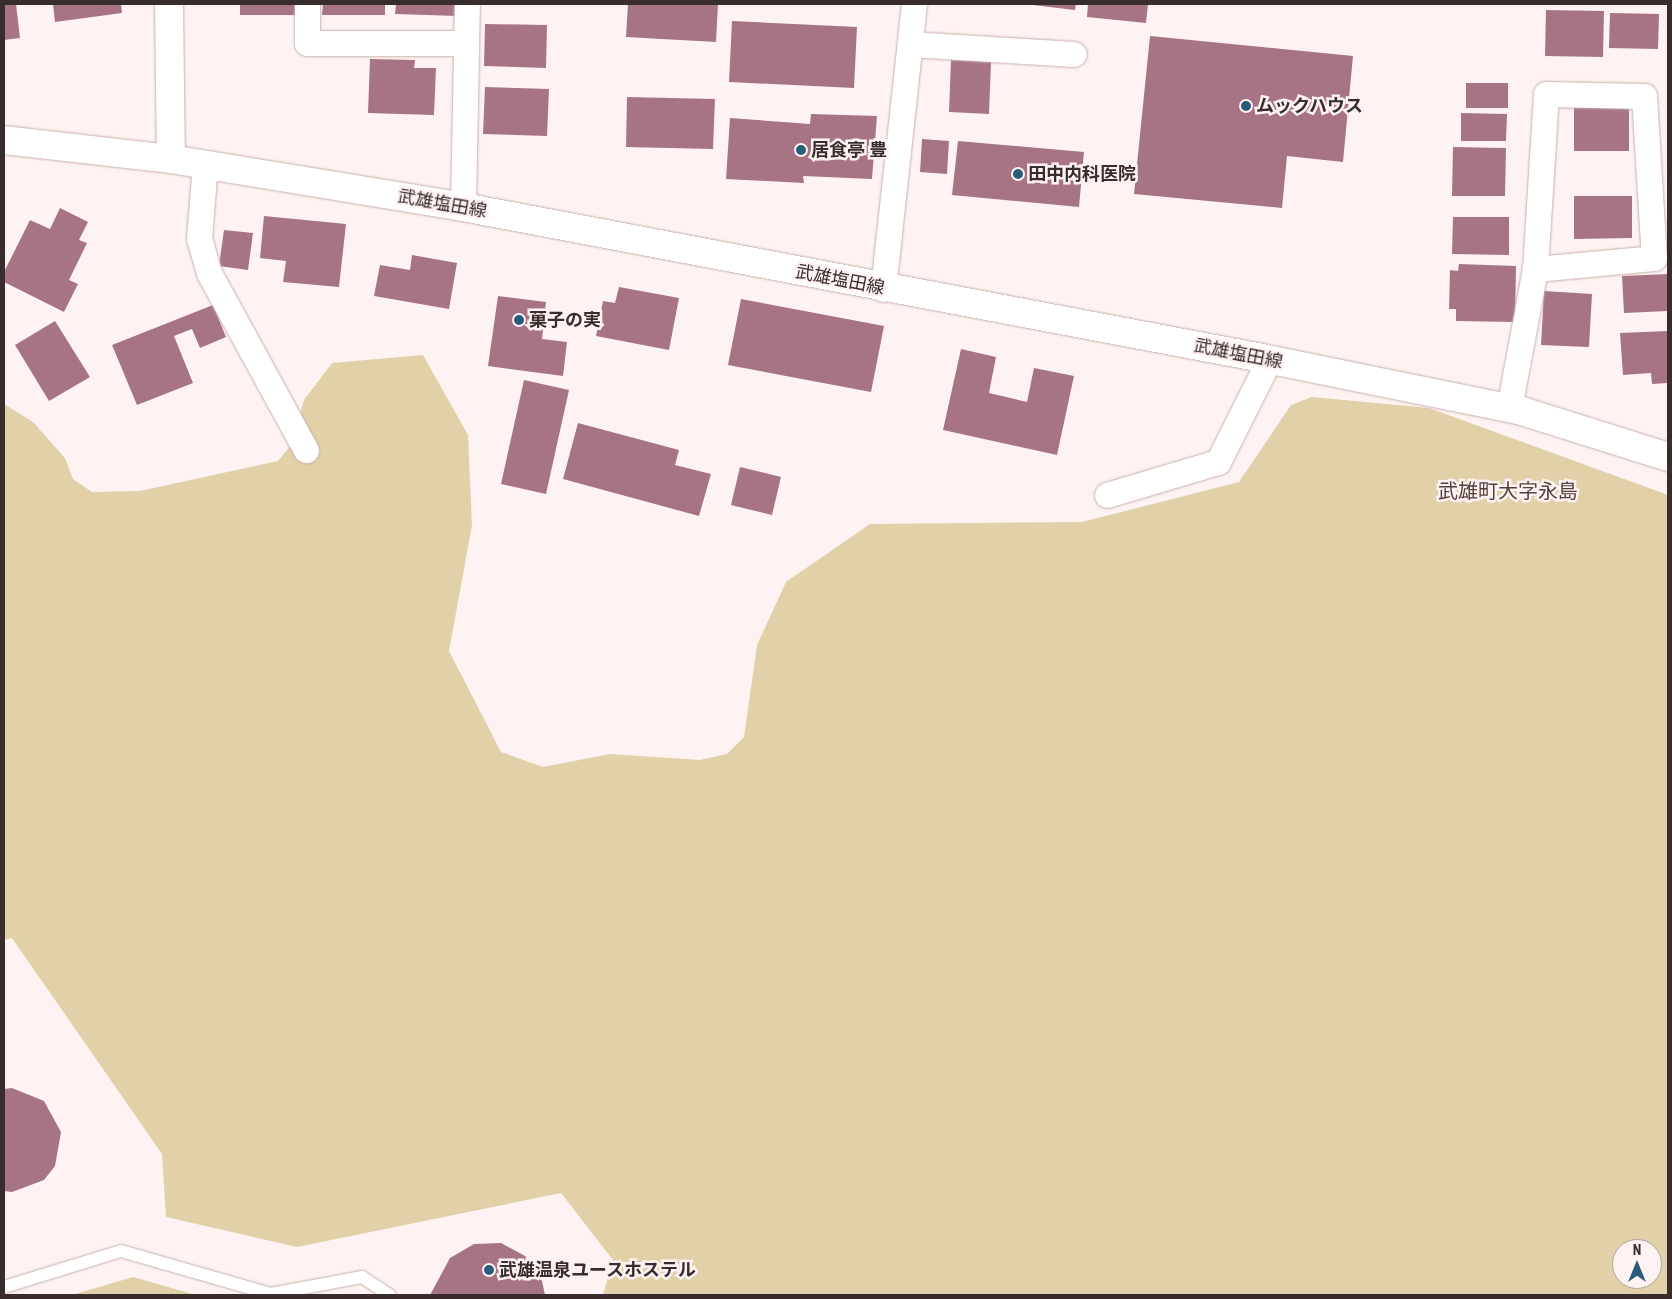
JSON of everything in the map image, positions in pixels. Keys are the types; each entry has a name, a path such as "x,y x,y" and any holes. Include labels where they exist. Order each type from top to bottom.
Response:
{"main road":[{"path":"169,4 171,159"},
{"name":"武雄塩田線","path":"8,146 171,159 463,207 883,289 1269,360 1509,408 1668,457"}],"street":[{"path":"307,4 307,43 466,43"},
{"path":"463,207 467,4"},
{"path":"883,289 914,4"},
{"path":"910,44 1074,54"},
{"path":"1509,408 1535,269 1546,94 1644,96 1654,258 1535,269"},
{"path":"205,164 199,238 209,273 306,450"},
{"path":"1107,496 1218,462 1269,360"}],"lane":[{"path":"4,1287 121,1251 271,1294 362,1277 390,1295"}],"shaded area":[{"path":"423,355 468,435 472,525 449,651 501,752 543,767 610,754 700,760 727,754 744,737 757,645 786,582 870,524 1082,522 1239,482 1291,405 1312,397 1429,408 1668,495 1668,1295 603,1295 613,1260 561,1193 297,1247 166,1217 162,1154 12,938 4,940 4,404 33,422 65,458 73,479 92,492 140,491 278,461 292,444 304,400 332,363"},
{"path":"133,1277 196,1295 72,1295"}],"building":[{"path":"4,4 16,4 20,38 4,40"},
{"path":"53,4 121,4 122,13 55,22"},
{"path":"240,4 295,4 295,15 240,15"},
{"path":"323,4 385,4 385,15 322,15"},
{"path":"396,4 458,4 458,16 395,14"},
{"path":"628,4 718,4 716,42 626,37"},
{"path":"1024,4 1076,4 1075,10"},
{"path":"1088,4 1148,4 1146,23 1087,17"},
{"path":"1546,10 1604,11 1603,57 1545,56"},
{"path":"1610,13 1659,14 1658,49 1609,48"},
{"path":"732,21 857,27 854,88 729,82"},
{"path":"485,24 547,25 546,68 484,66"},
{"name":"ムックハウス","path":"1150,36 1353,56 1343,162 1287,156 1282,208 1134,194"},
{"path":"370,59 415,60 414,68 436,68 434,115 368,113"},
{"path":"951,60 991,62 989,114 949,112"},
{"path":"1466,83 1508,83 1508,108 1466,108"},
{"path":"485,87 549,89 547,136 483,134"},
{"path":"627,97 715,99 713,149 626,147"},
{"path":"1574,101 1629,102 1629,151 1574,151"},
{"path":"1461,113 1507,114 1506,141 1461,141"},
{"name":"居食亭 豊","path":"811,114 877,116 872,179 803,176 804,183 726,179 730,118 810,124"},
{"path":"922,139 949,141 947,174 920,172"},
{"name":"田中内科医院","path":"958,141 1084,152 1079,207 952,195"},
{"path":"1453,147 1506,148 1505,196 1452,196"},
{"path":"1574,196 1632,196 1632,238 1574,239"},
{"path":"60,208 88,222 79,240 87,243 69,280 78,284 64,312 4,282 4,272 30,220 50,229"},
{"path":"264,216 346,224 339,287 283,282 286,261 260,258"},
{"path":"1453,217 1509,217 1509,255 1452,254"},
{"path":"224,230 253,233 248,270 219,266"},
{"path":"412,255 457,263 449,309 374,296 380,265 410,270"},
{"path":"1459,264 1516,266 1515,322 1456,321 1456,309 1449,309 1450,270 1458,271"},
{"path":"1668,274 1668,311 1624,313 1622,276"},
{"path":"619,287 679,298 669,350 596,336 603,301 615,303"},
{"path":"1544,291 1592,294 1589,347 1541,345"},
{"name":"菓子の実","path":"498,296 546,302 542,339 567,342 563,376 488,366"},
{"path":"741,299 884,326 871,392 728,365"},
{"path":"213,305 226,337 200,348 192,329 174,336 193,383 137,405 112,345"},
{"path":"55,321 90,377 49,401 15,345"},
{"path":"1668,331 1668,383 1652,384 1651,373 1623,375 1620,333"},
{"path":"961,349 996,357 989,393 1027,402 1034,368 1074,376 1057,455 943,430"},
{"path":"524,380 569,390 546,494 501,484"},
{"path":"578,423 679,450 675,465 711,474 699,516 563,479"},
{"path":"740,467 781,477 772,515 731,505"},
{"path":"12,1088 44,1101 61,1132 55,1166 44,1180 12,1192 4,1191 4,1089"},
{"name":"武雄温泉ユースホステル","path":"501,1243 525,1256 542,1281 545,1295 430,1295 450,1258 474,1244"}],"place":[{"name":"ムックハウス","path":"1246,106"},
{"name":"居食亭 豊","path":"801,150"},
{"name":"田中内科医院","path":"1018,174"},
{"name":"菓子の実","path":"519,320"},
{"name":"武雄温泉ユースホステル","path":"489,1270"}],"district":[{"name":"武雄町大字永島","path":"1508,491"}]}
